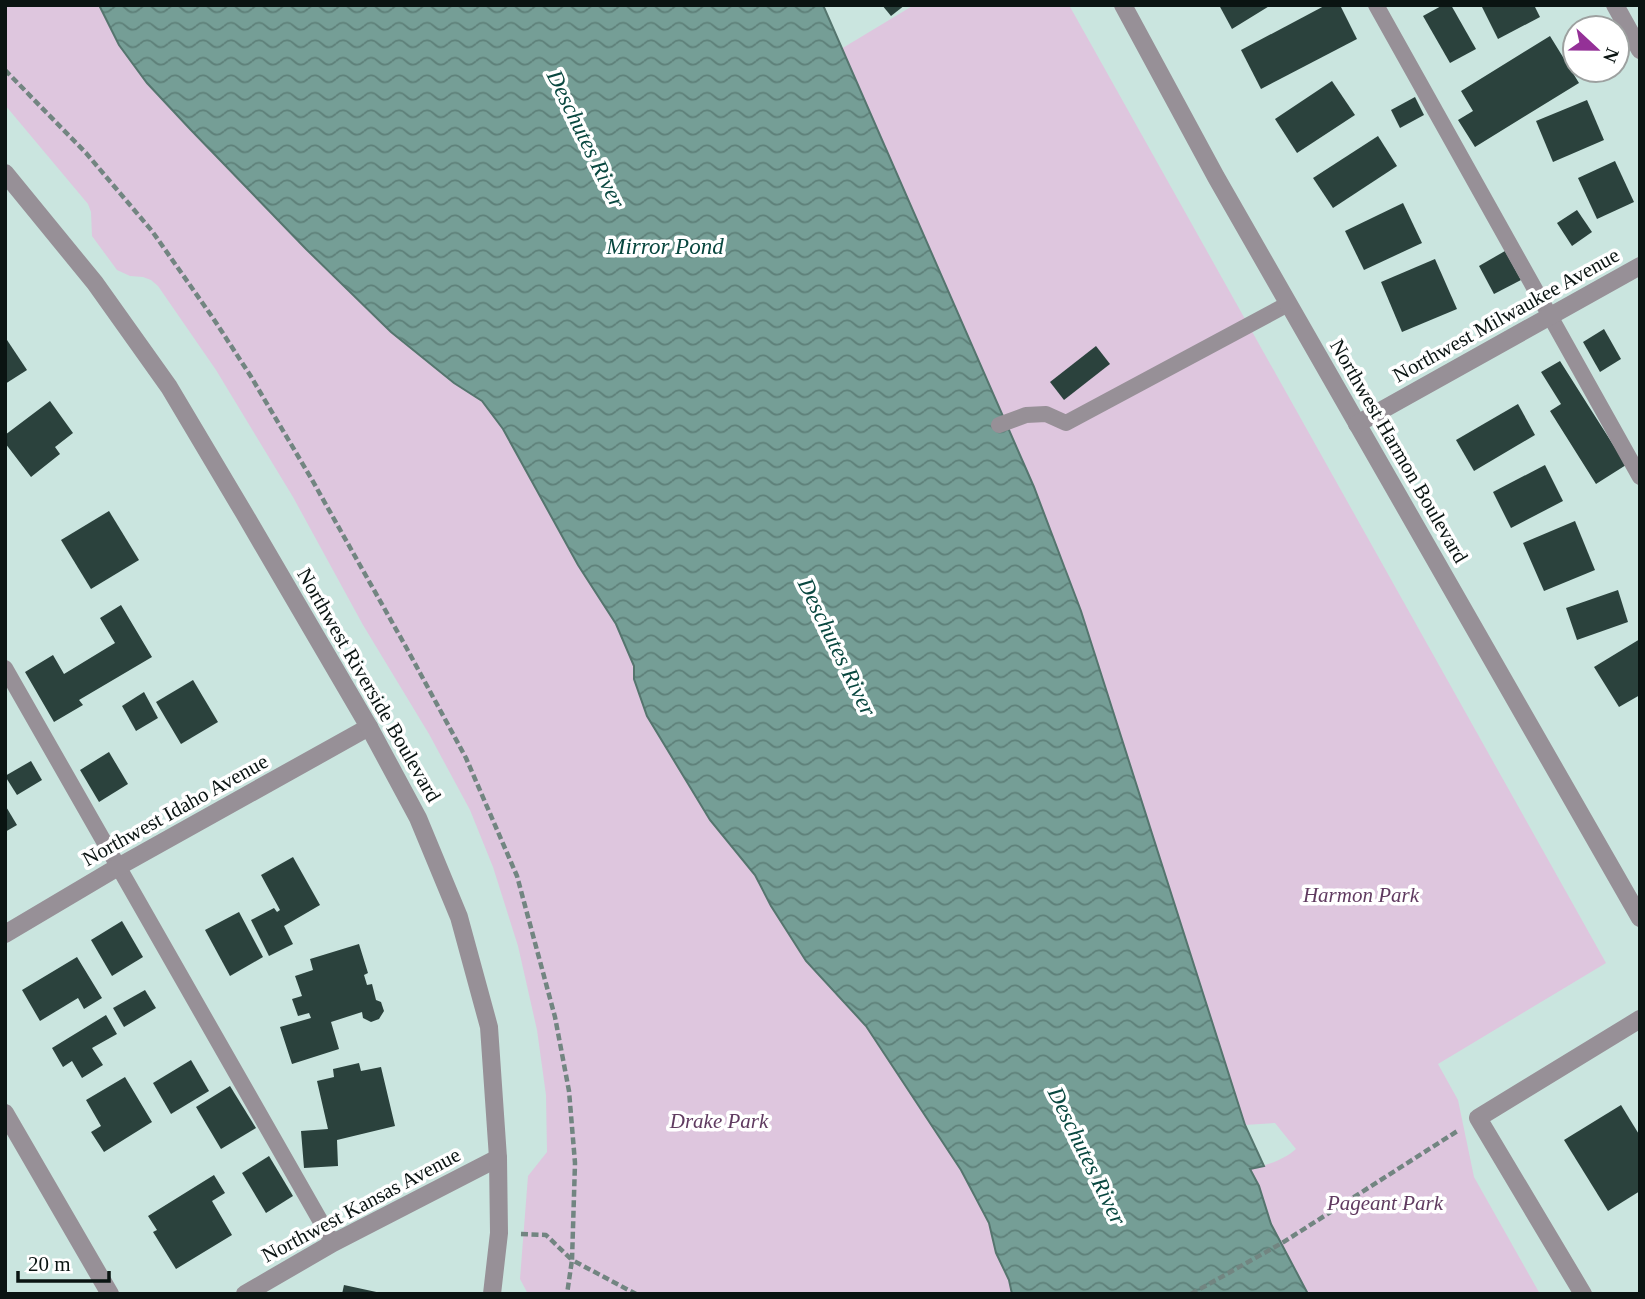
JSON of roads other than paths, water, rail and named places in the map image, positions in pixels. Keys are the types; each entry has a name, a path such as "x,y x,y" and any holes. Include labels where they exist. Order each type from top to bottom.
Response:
{"street":[{"name":"Northwest Harmon Boulevard","path":"1123,5 1216,177 1640,918"},
{"path":"1615,5 1640,50"},
{"name":"Northwest Riverside Boulevard","path":"5,173 95,283 169,387 369,727 418,818 458,917 489,1027 498,1158 499,1233 492,1294"},
{"name":"Northwest Milwaukee Avenue","path":"1357,424 1640,266"},
{"name":"Northwest Idaho Avenue","path":"5,934 118,867 369,727"},
{"path":"1583,1294 1478,1118 1640,1019"},
{"path":"5,1113 110,1294"},
{"name":"Northwest Kansas Avenue","path":"246,1294 333,1243 498,1158"}],"lane":[{"path":"1376,5 1640,477"},
{"path":"999,425 1026,415 1046,414 1066,423 1288,304"},
{"path":"5,668 333,1243"}],"water":[{"name":"Mirror Pond","path":"99,5 823,5 1034,487 1081,611 1245,1125 1264,1166 1250,1169 1259,1186 1271,1224 1308,1294 1012,1294 1009,1280 996,1253 989,1223 961,1170 866,1026 806,961 755,875 710,820 647,716 634,679 634,666 616,624 578,565 503,429 482,401 454,383 391,332 190,129 147,83 119,45"}],"water label":[{"name":"Deschutes River","path":"586,139"},
{"name":"Deschutes River","path":"837,647"},
{"name":"Deschutes River","path":"1087,1156"}],"park label":[{"name":"Harmon Park","path":"1361,895"},
{"name":"Drake Park","path":"719,1121"},
{"name":"Pageant Park","path":"1385,1203"}]}
